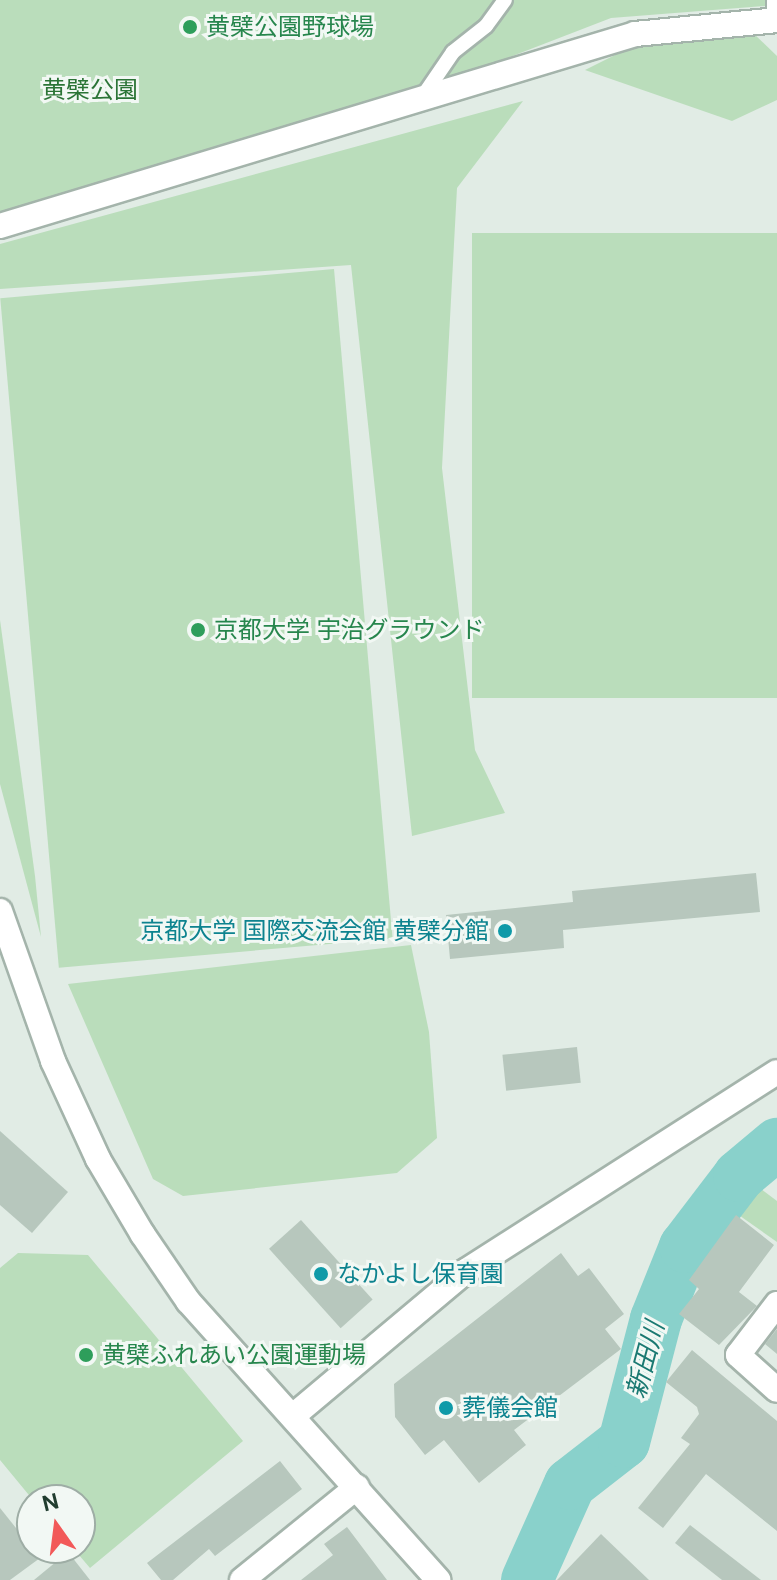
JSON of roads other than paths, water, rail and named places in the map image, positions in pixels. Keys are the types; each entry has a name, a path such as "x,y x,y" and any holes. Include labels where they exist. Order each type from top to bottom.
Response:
{"street":[{"path":"0,226 635,34 776,13"},
{"path":"0,911 6,957 98,1159 143,1235 188,1301 438,1580"},
{"path":"293,1416 466,1271 777,1072"},
{"path":"777,1304 738,1355 777,1390"},
{"path":"242,1580 357,1487"}],"lane":[{"path":"421,100 453,52 486,26 505,0"}],"waterway":[{"name":"新田川","path":"527,1580 570,1484 624,1442 656,1319 685,1247 739,1176 777,1144"}],"place":[{"name":"黄檗公園野球場","path":"190,27"},
{"name":"京都大学 宇治グラウンド","path":"198,630"},
{"name":"京都大学 国際交流会館 黄檗分館","path":"505,931"},
{"name":"なかよし保育園","path":"321,1274"},
{"name":"黄檗ふれあい公園運動場","path":"86,1355"},
{"name":"葬儀会館","path":"446,1408"}],"park label":[{"name":"黄檗公園","path":"90,90"}]}
